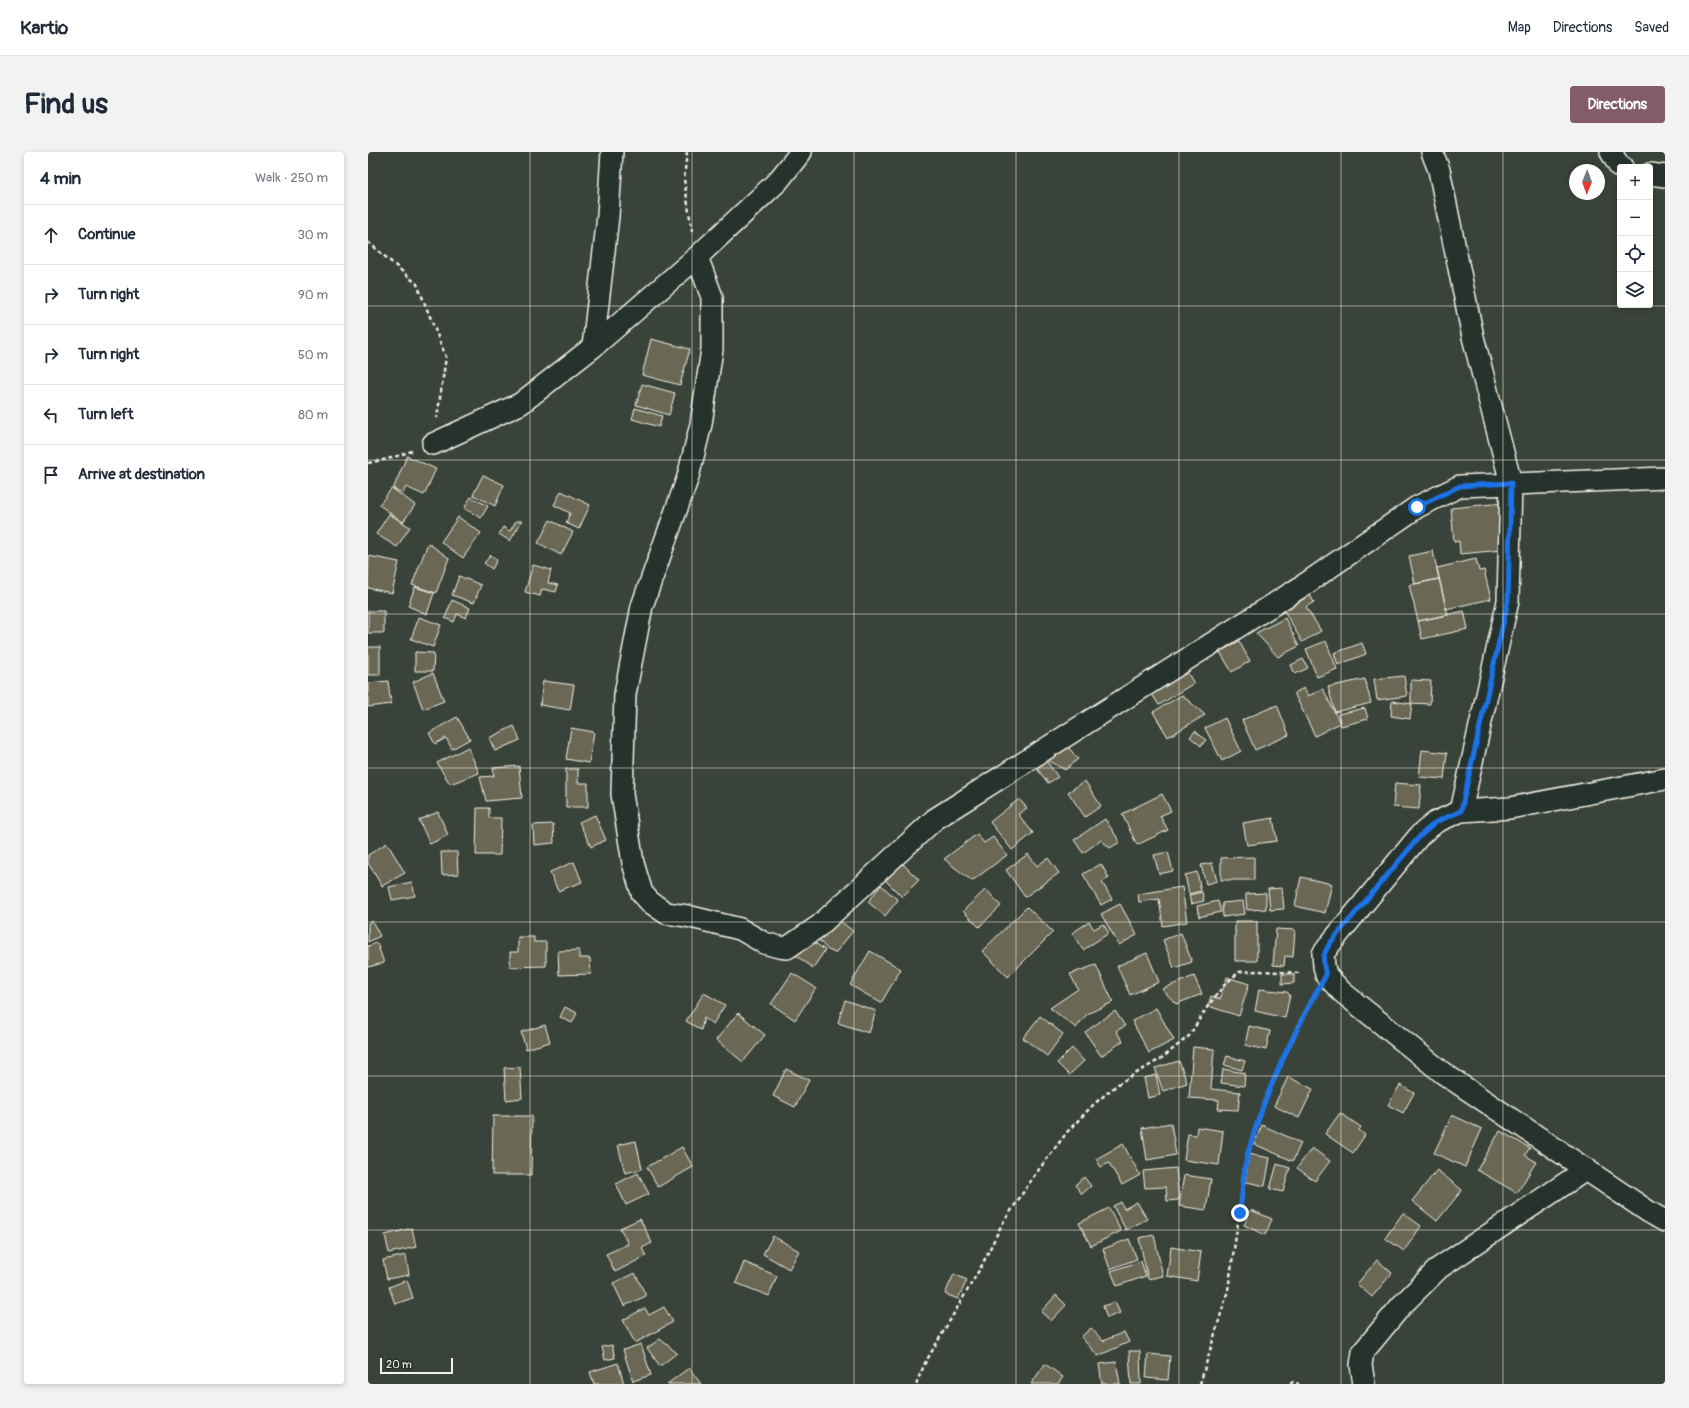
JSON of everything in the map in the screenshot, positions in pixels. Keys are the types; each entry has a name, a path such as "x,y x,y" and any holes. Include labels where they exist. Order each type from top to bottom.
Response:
{"street":[{"path":"593,348 608,216 612,152"},
{"path":"433,444 520,404 593,348 697,257 778,181 801,152"},
{"path":"1432,152 1440,170 1473,337 1511,483 1508,601 1461,811"},
{"path":"1611,152 1619,164"},
{"path":"1653,174 1665,176"},
{"path":"697,257 712,297 712,349 700,424 688,477 642,606 625,694 622,794 633,863 642,893 650,902 666,913 687,916 740,929 764,943 779,947 787,948 819,926 935,819 1304,585 1417,507 1460,486 1665,478"},
{"path":"1665,779 1510,808 1461,811 1436,822 1420,836 1331,942 1323,954 1326,975 1342,992 1443,1073 1649,1212 1665,1221"},
{"path":"1364,1384 1360,1365 1363,1352 1401,1306 1439,1268 1587,1169"}],"path":[{"path":"687,152 684,179 697,257"},
{"path":"368,242 417,284 446,357 433,444 388,459 368,463"},
{"path":"916,1384 926,1363 981,1268 1001,1226 1034,1176 1068,1131 1094,1104 1118,1084 1162,1058 1189,1036 1208,1006 1225,984 1239,972 1259,971 1326,975 1300,1022 1265,1100 1248,1154 1228,1290 1200,1384"},
{"path":"1290,1384 1293,1382 1299,1384"}],"building":[{"path":"651,339 690,349 680,385 642,375"},
{"path":"642,384 675,393 669,415 636,405"},
{"path":"635,408 662,416 659,427 632,419"},
{"path":"407,456 436,469 424,495 406,487 403,493 393,489"},
{"path":"483,475 504,485 495,506 473,495"},
{"path":"392,488 415,505 403,522 379,505"},
{"path":"561,491 590,505 579,529 566,523 570,513 554,505"},
{"path":"471,497 488,506 481,518 465,509"},
{"path":"1503,503 1502,550 1460,554 1459,541 1454,542 1451,508"},
{"path":"389,514 410,527 397,547 376,534"},
{"path":"458,517 481,533 463,558 441,542"},
{"path":"550,520 573,532 561,555 538,543"},
{"path":"516,521 522,521 510,541 499,534 503,527 510,531"},
{"path":"428,543 449,558 436,593 412,585"},
{"path":"1433,551 1439,579 1415,584 1409,556"},
{"path":"491,555 497,560 492,569 484,563"},
{"path":"369,556 399,562 392,593 368,588"},
{"path":"1476,559 1479,571 1484,570 1491,599 1446,609 1437,568"},
{"path":"533,565 551,570 548,583 558,585 556,592 542,589 540,596 525,592"},
{"path":"459,576 481,585 474,603 452,595"},
{"path":"1439,579 1448,615 1418,621 1409,585"},
{"path":"1304,585 1314,602 1306,607 1321,631 1302,642 1278,600"},
{"path":"415,587 434,593 427,614 408,606"},
{"path":"452,600 470,608 466,618 457,614 454,622 445,618"},
{"path":"368,611 384,611 384,633 368,633"},
{"path":"1464,611 1468,629 1422,639 1418,621"},
{"path":"419,617 441,625 433,647 411,639"},
{"path":"1285,618 1299,646 1278,657 1256,633"},
{"path":"1239,641 1250,661 1232,672 1220,652"},
{"path":"1326,641 1337,669 1317,677 1306,649"},
{"path":"1362,643 1366,654 1338,665 1334,653"},
{"path":"368,647 380,647 380,675 368,675"},
{"path":"415,652 434,653 433,671 415,671"},
{"path":"1303,659 1308,668 1295,674 1291,665"},
{"path":"1182,665 1194,683 1159,705 1147,687"},
{"path":"433,673 444,701 423,709 413,682"},
{"path":"1404,676 1407,696 1377,700 1374,679"},
{"path":"1365,679 1371,703 1335,712 1328,687"},
{"path":"1411,680 1431,681 1430,704 1411,703"},
{"path":"388,681 391,704 368,707 368,683"},
{"path":"543,681 574,685 570,710 540,705"},
{"path":"1304,688 1308,696 1323,689 1340,723 1315,736 1294,693"},
{"path":"1182,695 1205,715 1168,737 1153,712"},
{"path":"1392,701 1412,704 1410,719 1391,716"},
{"path":"1277,705 1289,735 1255,750 1242,720"},
{"path":"1365,708 1368,719 1341,726 1338,714"},
{"path":"457,717 470,739 452,749 446,738 435,744 429,733"},
{"path":"1225,718 1241,751 1222,761 1205,728"},
{"path":"514,726 520,740 495,751 489,738"},
{"path":"571,728 594,732 589,763 566,759"},
{"path":"1195,731 1206,740 1201,746 1190,737"},
{"path":"1064,742 1078,759 1065,770 1046,759"},
{"path":"468,747 479,773 450,784 437,763"},
{"path":"1422,750 1447,753 1444,779 1419,777"},
{"path":"1045,759 1058,777 1048,783 1035,766"},
{"path":"519,766 522,798 486,801 480,777 494,776 493,768"},
{"path":"566,769 578,769 578,783 588,783 588,807 566,807"},
{"path":"1085,781 1101,806 1085,817 1068,792"},
{"path":"1395,783 1421,785 1419,809 1393,807"},
{"path":"1162,794 1171,811 1160,816 1168,830 1137,845 1122,814"},
{"path":"1019,799 1027,808 1018,814 1033,833 1012,850 990,822"},
{"path":"477,808 489,808 489,818 501,818 500,855 476,855"},
{"path":"438,812 448,835 430,844 419,820"},
{"path":"595,815 606,840 591,847 579,822"},
{"path":"1273,818 1277,841 1247,845 1243,823"},
{"path":"1105,819 1120,842 1110,848 1101,840 1083,853 1074,840"},
{"path":"553,824 554,843 534,845 533,825"},
{"path":"977,834 984,843 993,837 1007,855 972,881 944,859"},
{"path":"387,843 405,873 382,886 368,863 368,855"},
{"path":"441,852 457,852 458,874 442,875"},
{"path":"1168,852 1173,871 1159,874 1154,855"},
{"path":"1028,854 1037,866 1048,858 1059,873 1025,897 1006,870"},
{"path":"1254,857 1254,880 1221,880 1221,858"},
{"path":"900,861 919,880 902,897 883,878"},
{"path":"574,862 582,882 558,891 550,872"},
{"path":"1212,863 1217,881 1206,884 1201,865"},
{"path":"1101,864 1109,878 1102,882 1112,899 1101,905 1083,874"},
{"path":"1197,872 1201,891 1189,894 1185,875"},
{"path":"1301,877 1332,884 1325,913 1295,906"},
{"path":"412,882 415,896 392,900 389,887"},
{"path":"881,885 898,900 885,916 868,902"},
{"path":"1182,887 1187,922 1163,926 1159,899 1139,902 1138,894"},
{"path":"1282,888 1284,909 1270,910 1268,889"},
{"path":"986,889 1001,906 979,927 963,911"},
{"path":"1202,892 1204,901 1191,904 1189,895"},
{"path":"1266,893 1266,909 1247,910 1246,894"},
{"path":"1218,901 1221,912 1199,917 1197,906"},
{"path":"1243,901 1245,914 1223,917 1222,903"},
{"path":"1120,904 1137,935 1119,945 1101,914"},
{"path":"1027,907 1053,932 1008,977 982,951"},
{"path":"832,915 853,931 835,953 828,950 815,936"},
{"path":"372,921 380,936 368,942 368,923"},
{"path":"1235,921 1257,921 1257,961 1235,961"},
{"path":"1089,922 1094,929 1103,924 1109,933 1083,950 1072,933"},
{"path":"1276,929 1295,930 1293,957 1285,956 1284,966 1273,965"},
{"path":"1181,933 1192,962 1174,968 1163,940"},
{"path":"518,937 534,937 534,942 546,942 546,966 510,967 510,952 518,952"},
{"path":"807,937 825,950 813,968 794,954"},
{"path":"377,943 384,963 368,967 368,946"},
{"path":"579,950 579,958 590,958 591,974 559,975 558,951"},
{"path":"870,951 901,969 881,1003 850,985"},
{"path":"1147,953 1159,982 1130,995 1117,966"},
{"path":"1096,965 1113,1002 1087,1014 1076,1028 1050,1008 1078,989 1070,974"},
{"path":"792,973 816,988 795,1020 771,1004"},
{"path":"1282,974 1294,974 1294,983 1282,984"},
{"path":"1194,976 1202,994 1176,1004 1162,989"},
{"path":"1227,977 1249,984 1239,1016 1208,1006 1211,996 1220,999"},
{"path":"1259,989 1287,992 1290,995 1285,1018 1255,1011"},
{"path":"704,993 725,1005 713,1024 704,1018 701,1030 686,1021"},
{"path":"845,1000 876,1011 869,1033 838,1023"},
{"path":"565,1007 577,1013 572,1023 560,1017"},
{"path":"1156,1008 1174,1040 1149,1053 1132,1021"},
{"path":"1115,1011 1125,1026 1116,1031 1123,1041 1101,1056 1085,1032"},
{"path":"738,1013 765,1035 743,1062 716,1040"},
{"path":"1040,1016 1063,1034 1047,1056 1023,1038"},
{"path":"545,1025 550,1042 526,1049 521,1032"},
{"path":"1249,1026 1270,1031 1266,1050 1245,1045"},
{"path":"1193,1047 1214,1049 1211,1089 1240,1092 1238,1110 1218,1109 1219,1100 1189,1098"},
{"path":"1072,1048 1084,1061 1069,1075 1057,1063"},
{"path":"1227,1056 1245,1061 1242,1070 1224,1065"},
{"path":"1179,1061 1187,1083 1163,1091 1155,1068"},
{"path":"520,1067 522,1098 506,1100 504,1068"},
{"path":"786,1069 809,1080 795,1107 773,1096"},
{"path":"1223,1069 1245,1073 1244,1086 1221,1083"},
{"path":"1156,1075 1160,1095 1148,1098 1144,1078"},
{"path":"1288,1077 1313,1089 1299,1118 1274,1106"},
{"path":"1400,1085 1414,1093 1403,1113 1388,1105"},
{"path":"1340,1113 1361,1127 1359,1130 1365,1135 1353,1153 1325,1134"},
{"path":"1452,1115 1482,1129 1465,1167 1434,1153"},
{"path":"493,1116 532,1116 531,1175 492,1175"},
{"path":"1171,1123 1176,1155 1147,1160 1142,1128"},
{"path":"1262,1125 1301,1143 1293,1161 1254,1144"},
{"path":"1197,1127 1223,1131 1219,1165 1184,1160 1188,1134 1196,1135"},
{"path":"1500,1131 1530,1148 1525,1155 1536,1162 1517,1193 1477,1170"},
{"path":"636,1141 642,1169 625,1173 618,1145"},
{"path":"1123,1144 1140,1175 1122,1185 1109,1163 1101,1167 1096,1159"},
{"path":"682,1147 693,1167 658,1187 647,1167"},
{"path":"1312,1148 1330,1161 1315,1181 1297,1168"},
{"path":"1248,1154 1270,1158 1265,1186 1242,1181"},
{"path":"1277,1164 1290,1168 1283,1192 1270,1189"},
{"path":"1176,1168 1179,1200 1167,1201 1166,1187 1145,1188 1143,1171"},
{"path":"1437,1170 1462,1190 1437,1221 1412,1201"},
{"path":"638,1173 649,1194 626,1205 616,1184"},
{"path":"1184,1175 1211,1179 1206,1210 1179,1206"},
{"path":"1084,1177 1091,1186 1082,1194 1075,1185"},
{"path":"1121,1202 1124,1209 1137,1202 1147,1219 1126,1230 1113,1206"},
{"path":"1109,1208 1121,1231 1091,1246 1079,1223"},
{"path":"1251,1210 1272,1219 1265,1235 1244,1225"},
{"path":"1403,1213 1421,1226 1404,1251 1385,1238"},
{"path":"640,1219 652,1243 642,1248 646,1256 615,1272 606,1254 628,1244 620,1228"},
{"path":"412,1228 416,1247 389,1253 385,1235"},
{"path":"1154,1235 1163,1276 1148,1279 1139,1238"},
{"path":"773,1236 799,1251 789,1269 763,1254"},
{"path":"1129,1239 1137,1259 1110,1269 1103,1249"},
{"path":"1171,1247 1201,1252 1197,1281 1167,1276"},
{"path":"406,1255 409,1275 387,1279 383,1260"},
{"path":"1377,1260 1392,1273 1372,1297 1357,1284"},
{"path":"1141,1261 1146,1276 1117,1286 1111,1271"},
{"path":"744,1262 777,1276 769,1296 736,1283"},
{"path":"635,1273 646,1296 624,1306 613,1283"},
{"path":"954,1274 967,1280 958,1299 945,1294"},
{"path":"407,1280 413,1298 395,1304 389,1287"},
{"path":"1056,1295 1066,1305 1051,1321 1041,1312"},
{"path":"1115,1302 1120,1313 1107,1318 1103,1306"},
{"path":"664,1307 673,1322 635,1343 623,1320 645,1308 649,1315"},
{"path":"1091,1328 1103,1341 1124,1332 1129,1342 1098,1356 1081,1337"},
{"path":"660,1339 677,1353 660,1366 647,1348"},
{"path":"641,1344 651,1375 633,1381 623,1350"},
{"path":"612,1345 615,1358 605,1360 602,1347"},
{"path":"1129,1351 1140,1351 1141,1384 1131,1384"},
{"path":"1148,1354 1170,1356 1168,1380 1146,1378"},
{"path":"1116,1362 1120,1384 1102,1384 1099,1364"},
{"path":"618,1363 624,1384 594,1384 590,1372"},
{"path":"1045,1364 1063,1377 1058,1384 1031,1384"},
{"path":"689,1368 701,1384 667,1384"}],"route":[{"path":"1240,1213 1248,1154 1265,1100 1300,1022 1326,975 1323,954 1331,942 1420,836 1436,822 1461,811 1508,601 1511,483 1460,486 1417,507"}]}
